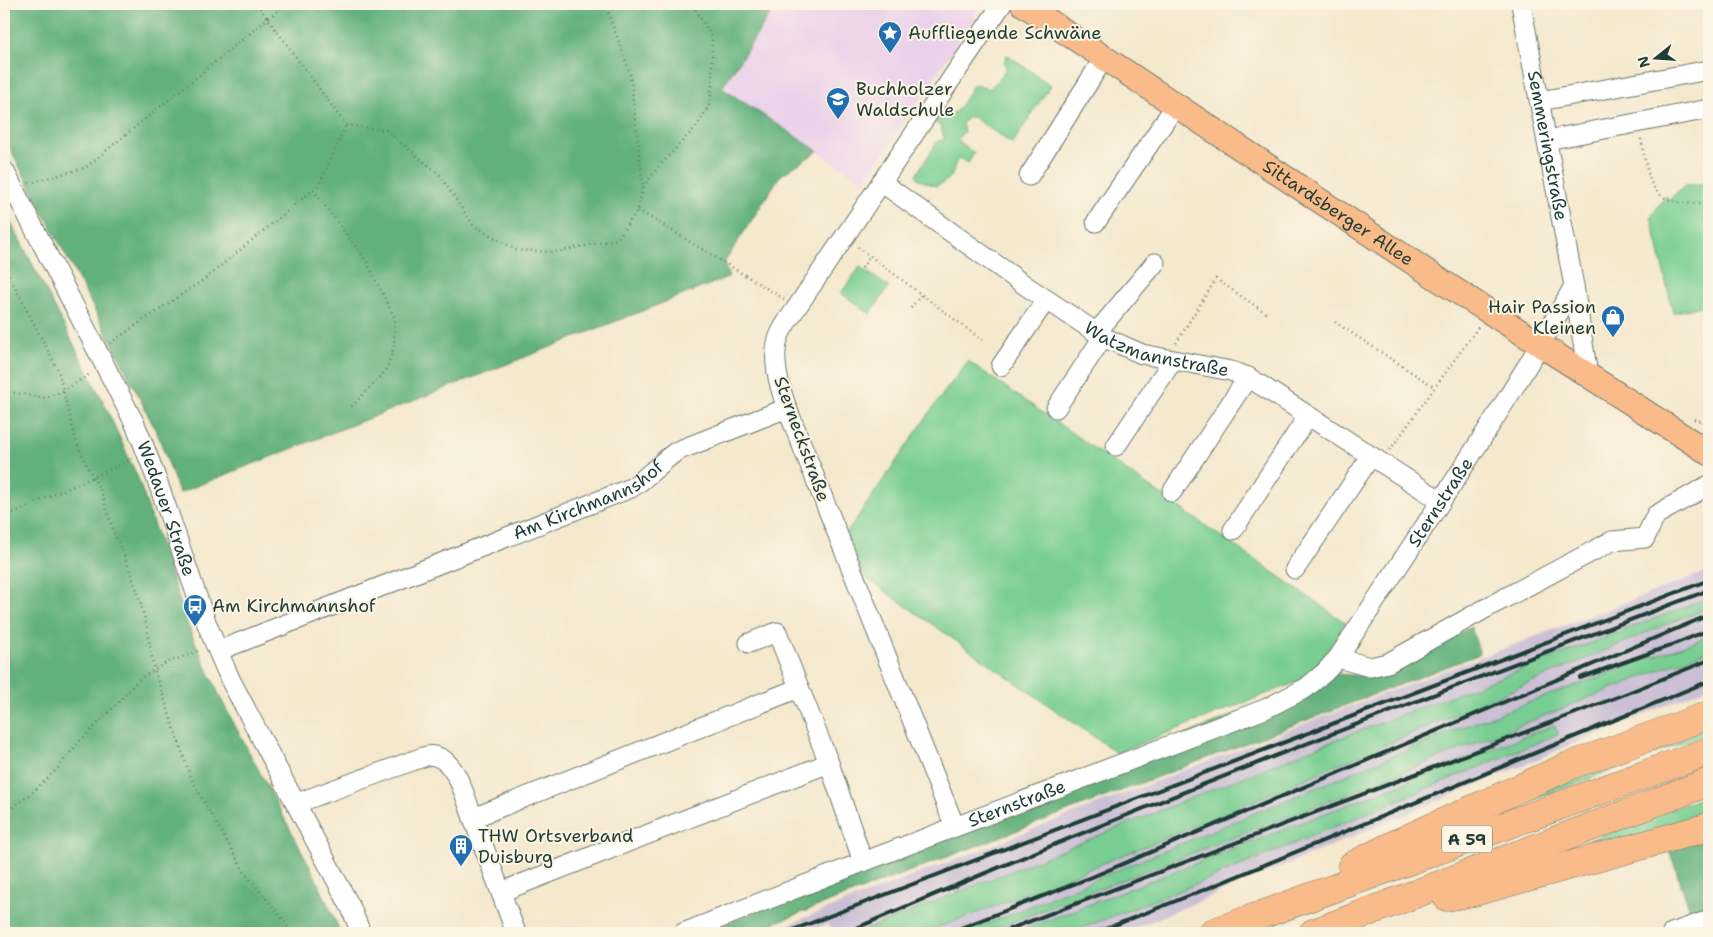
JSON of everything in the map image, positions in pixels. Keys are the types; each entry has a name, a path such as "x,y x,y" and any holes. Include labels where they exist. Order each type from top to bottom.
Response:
{"highway":[{"name":"A 59","path":"1218,931 1394,844 1569,766 1709,715"},
{"name":"A 59","path":"1218,931 1709,750"},
{"name":"A 59","path":"1313,933 1709,782"},
{"path":"1360,916 1474,892 1709,826"}],"main road":[{"name":"Sittardsberger Allee","path":"1023,4 1541,346 1655,416 1709,453"},
{"name":"Sittardsberger Allee","path":"1655,416 1709,434"}],"street":[{"name":"Sterneckstraße","path":"955,828 787,408 775,365 779,336 797,307 1002,4"},
{"name":"Semmeringstraße","path":"1521,4 1574,286 1588,375"},
{"path":"1029,176 1104,58"},
{"path":"1540,101 1709,70"},
{"path":"1096,222 1176,105"},
{"path":"1547,140 1709,109"},
{"name":"Wedauer Straße","path":"4,170 134,422 148,453 198,601 218,651 231,680 351,908 361,933"},
{"name":"Watzmannstraße","path":"881,182 1046,300 1099,335 1142,354 1231,371 1248,377 1441,501"},
{"path":"1056,408 1099,335 1156,263"},
{"path":"1541,346 1574,286"},
{"path":"1001,366 1046,300"},
{"name":"Sternstraße","path":"683,933 863,862 1265,709 1306,688 1338,658 1541,346"},
{"path":"1116,446 1170,359"},
{"path":"1172,492 1248,377"},
{"name":"Am Kirchmannshof","path":"218,651 631,488 646,478 665,459 677,451 787,408"},
{"path":"1233,530 1308,416"},
{"path":"1295,570 1376,460"},
{"path":"1338,658 1370,667 1388,663 1612,541 1645,538 1656,515 1709,485"},
{"path":"749,643 777,632 829,763 863,862"},
{"path":"473,818 799,688"},
{"path":"297,803 423,756 435,756 447,762 456,774 516,933"},
{"path":"501,892 829,763"},
{"path":"1672,933 1709,920"}],"path":[{"path":"257,4 346,124 386,130 439,174 473,225 516,250 558,252 617,238 638,210 643,187 630,72 605,4"},
{"path":"13,187 85,168 286,4"},
{"path":"643,187 659,166 696,127 710,106 712,37 692,4"},
{"path":"1638,123 1645,162 1650,180 1657,194 1669,200 1688,204 1709,204"},
{"path":"4,391 46,398 63,390 206,278 319,185 346,124"},
{"path":"313,190 366,262 395,319 394,347 385,372 350,408"},
{"path":"638,210 797,307"},
{"path":"844,237 986,343"},
{"path":"862,268 870,256"},
{"path":"4,266 58,370 76,441 101,491 114,533 139,596 154,669 190,775 245,873 283,919 291,933"},
{"path":"1170,359 1216,279 1266,313"},
{"path":"911,308 921,294"},
{"path":"1334,322 1434,387"},
{"path":"1376,460 1434,387 1479,325"},
{"path":"4,517 148,453"},
{"path":"4,813 32,793 55,771 80,741 138,680 154,669 202,650 218,651"}],"shaded area":[{"name":"Buchholzer Waldschule","path":"777,4 974,4 976,7 975,17 864,182 722,88"},
{"path":"1709,571 1709,598 1317,747 858,933 825,933 830,931 828,924 804,933 766,933 1309,722"},
{"path":"1709,608 1709,636 1460,728 997,920 957,933 922,933"},
{"path":"1709,650 1709,687 1123,933 983,933 1353,792"}],"green space":[{"path":"4,4 777,4 722,88 818,151 780,176 724,263 729,277 179,493 158,435 4,137"},
{"path":"1007,55 1051,85 1012,144 973,117 969,117 962,123 964,132 958,138 961,144 974,153 968,163 959,158 951,176 936,186 919,180 916,175 938,141 944,140 941,126 935,123 942,113 946,116 956,111 974,84 989,89 1001,77 1006,68 1004,62"},
{"path":"1707,183 1709,185 1709,304 1673,313 1651,216 1666,196 1669,200 1684,185"},
{"path":"4,209 104,403 138,478 188,626 222,701 314,874 341,933 4,933"},
{"path":"860,267 889,287 870,314 841,293"},
{"path":"968,361 1346,623 1317,666 1302,680 1117,753 863,576 846,534 937,402"},
{"path":"1709,598 1709,608 1665,625 1183,831 991,908 922,933 858,933 1317,747"},
{"path":"1471,627 1480,654 748,933 704,933 1333,674 1374,676 1389,671"},
{"path":"1709,636 1709,650 1353,792 983,933 957,933 997,920 1460,728"},
{"path":"1709,721 1709,733 1431,839"},
{"path":"1554,725 1558,734 1199,883 1069,933 1015,933"},
{"path":"1709,795 1709,819 1592,847 1584,842"},
{"path":"1709,835 1709,910 1692,916 1668,847"}],"railway":[{"path":"785,933 1709,580"},
{"path":"845,933 1167,799 1383,714 1709,590"},
{"path":"948,933 1092,877 1709,615"},
{"path":"1580,678 1709,630"},
{"path":"999,933 1620,696 1709,660"},
{"path":"1095,933 1709,681"}],"place":[{"name":"Auffliegende Schwäne","path":"890,54"},
{"name":"Buchholzer Waldschule","path":"838,120"},
{"name":"Hair Passion Kleinen","path":"1613,338"},
{"name":"Am Kirchmannshof","path":"195,627"},
{"name":"THW Ortsverband Duisburg","path":"461,867"}]}
